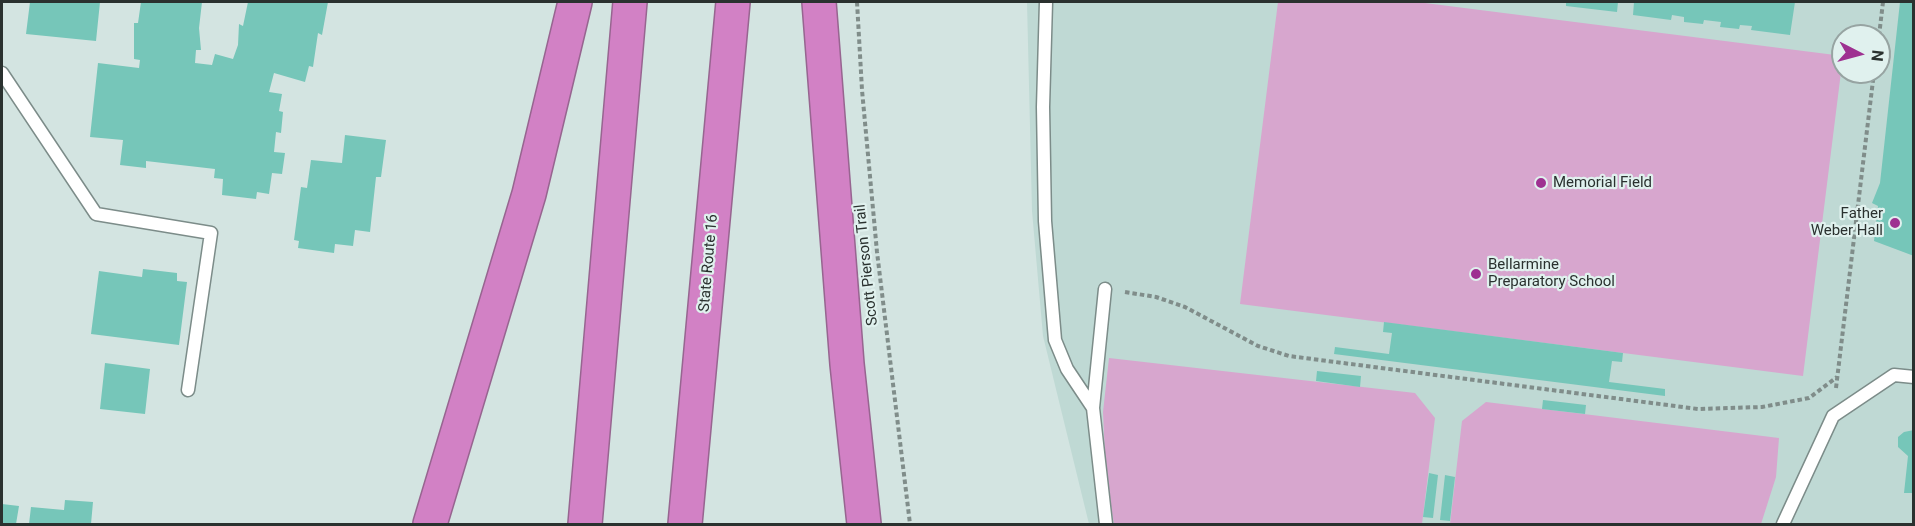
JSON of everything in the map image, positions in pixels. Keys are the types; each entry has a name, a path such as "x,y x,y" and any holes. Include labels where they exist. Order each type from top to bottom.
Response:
{"highway":[{"path":"430,525 530,194 574,2"},
{"path":"585,525 630,2"},
{"name":"State Route 16","path":"685,525 733,2"},
{"path":"819,2 847,364 864,525"}],"lane":[{"path":"1046,2 1043,107 1046,221 1056,340 1067,369 1093,408"},
{"path":"2,73 96,214 211,233 188,390"},
{"path":"1105,289 1093,408 1106,525"},
{"path":"1783,525 1833,416 1894,375 1914,377"}],"path":[{"name":"Scott Pierson Trail","path":"857,2 862,90 877,252 910,525"},
{"path":"1880,24 1883,2"},
{"path":"1833,416 1873,84"},
{"path":"1105,289 1156,297 1185,307 1258,346 1289,356 1698,409 1762,407 1809,398 1837,377"}],"shaded area":[{"name":"Bellarmine Preparatory School","path":"1027,2 1913,2 1913,524 1089,524 1043,336 1032,211"},
{"name":"Memorial Field","path":"1278,2 1417,2 1831,54 1831,84 1840,84 1803,376 1240,304"},
{"path":"1109,358 1415,393 1435,418 1422,524 1114,524 1106,477 1103,412"},
{"path":"1486,402 1779,438 1776,477 1761,524 1450,524 1462,421"}],"building":[{"path":"30,2 100,2 96,41 26,34"},
{"path":"141,2 202,2 199,28 201,50 196,50 195,63 212,65 215,54 233,59 238,45 239,24 243,26 248,2 328,2 322,35 318,33 313,67 309,66 305,82 274,73 269,92 282,94 279,111 283,112 281,133 276,132 274,152 285,153 282,174 272,173 269,194 257,192 256,199 222,195 223,179 214,178 215,169 146,161 146,168 120,165 123,140 90,137 98,63 139,68 140,60 134,59 134,23 138,23"},
{"path":"1566,2 1618,2 1617,12 1566,6"},
{"path":"1634,2 1795,2 1790,35 1751,30 1752,26 1740,25 1739,29 1720,27 1721,22 1704,20 1703,24 1684,22 1684,17 1672,15 1671,20 1633,15"},
{"path":"1900,2 1914,2 1914,256 1874,241 1878,206 1872,203 1880,183"},
{"path":"345,135 386,140 381,177 376,177 370,232 355,230 353,246 335,244 334,253 298,248 299,241 294,240 301,187 307,188 311,160 342,163"},
{"path":"143,269 177,273 177,281 187,282 179,345 91,334 99,271 142,277"},
{"path":"1384,322 1623,353 1622,362 1612,361 1609,382 1665,389 1665,396 1334,354 1335,347 1389,354 1392,333 1383,332"},
{"path":"105,363 150,369 145,414 100,409"},
{"path":"1317,371 1361,376 1360,387 1316,381"},
{"path":"1543,400 1586,405 1585,414 1542,409"},
{"path":"1914,430 1914,493 1904,493 1908,456 1898,447 1898,437 1904,432"},
{"path":"1429,473 1438,475 1433,518 1423,517"},
{"path":"1445,475 1455,477 1450,521 1440,520"},
{"path":"65,500 93,502 91,524 29,524 31,507 64,510"},
{"path":"2,504 19,506 16,524 2,524"}],"place":[{"name":"Memorial Field","path":"1541,183"},
{"name":"Father Weber Hall","path":"1895,223"},
{"name":"Bellarmine Preparatory School","path":"1476,274"}]}
